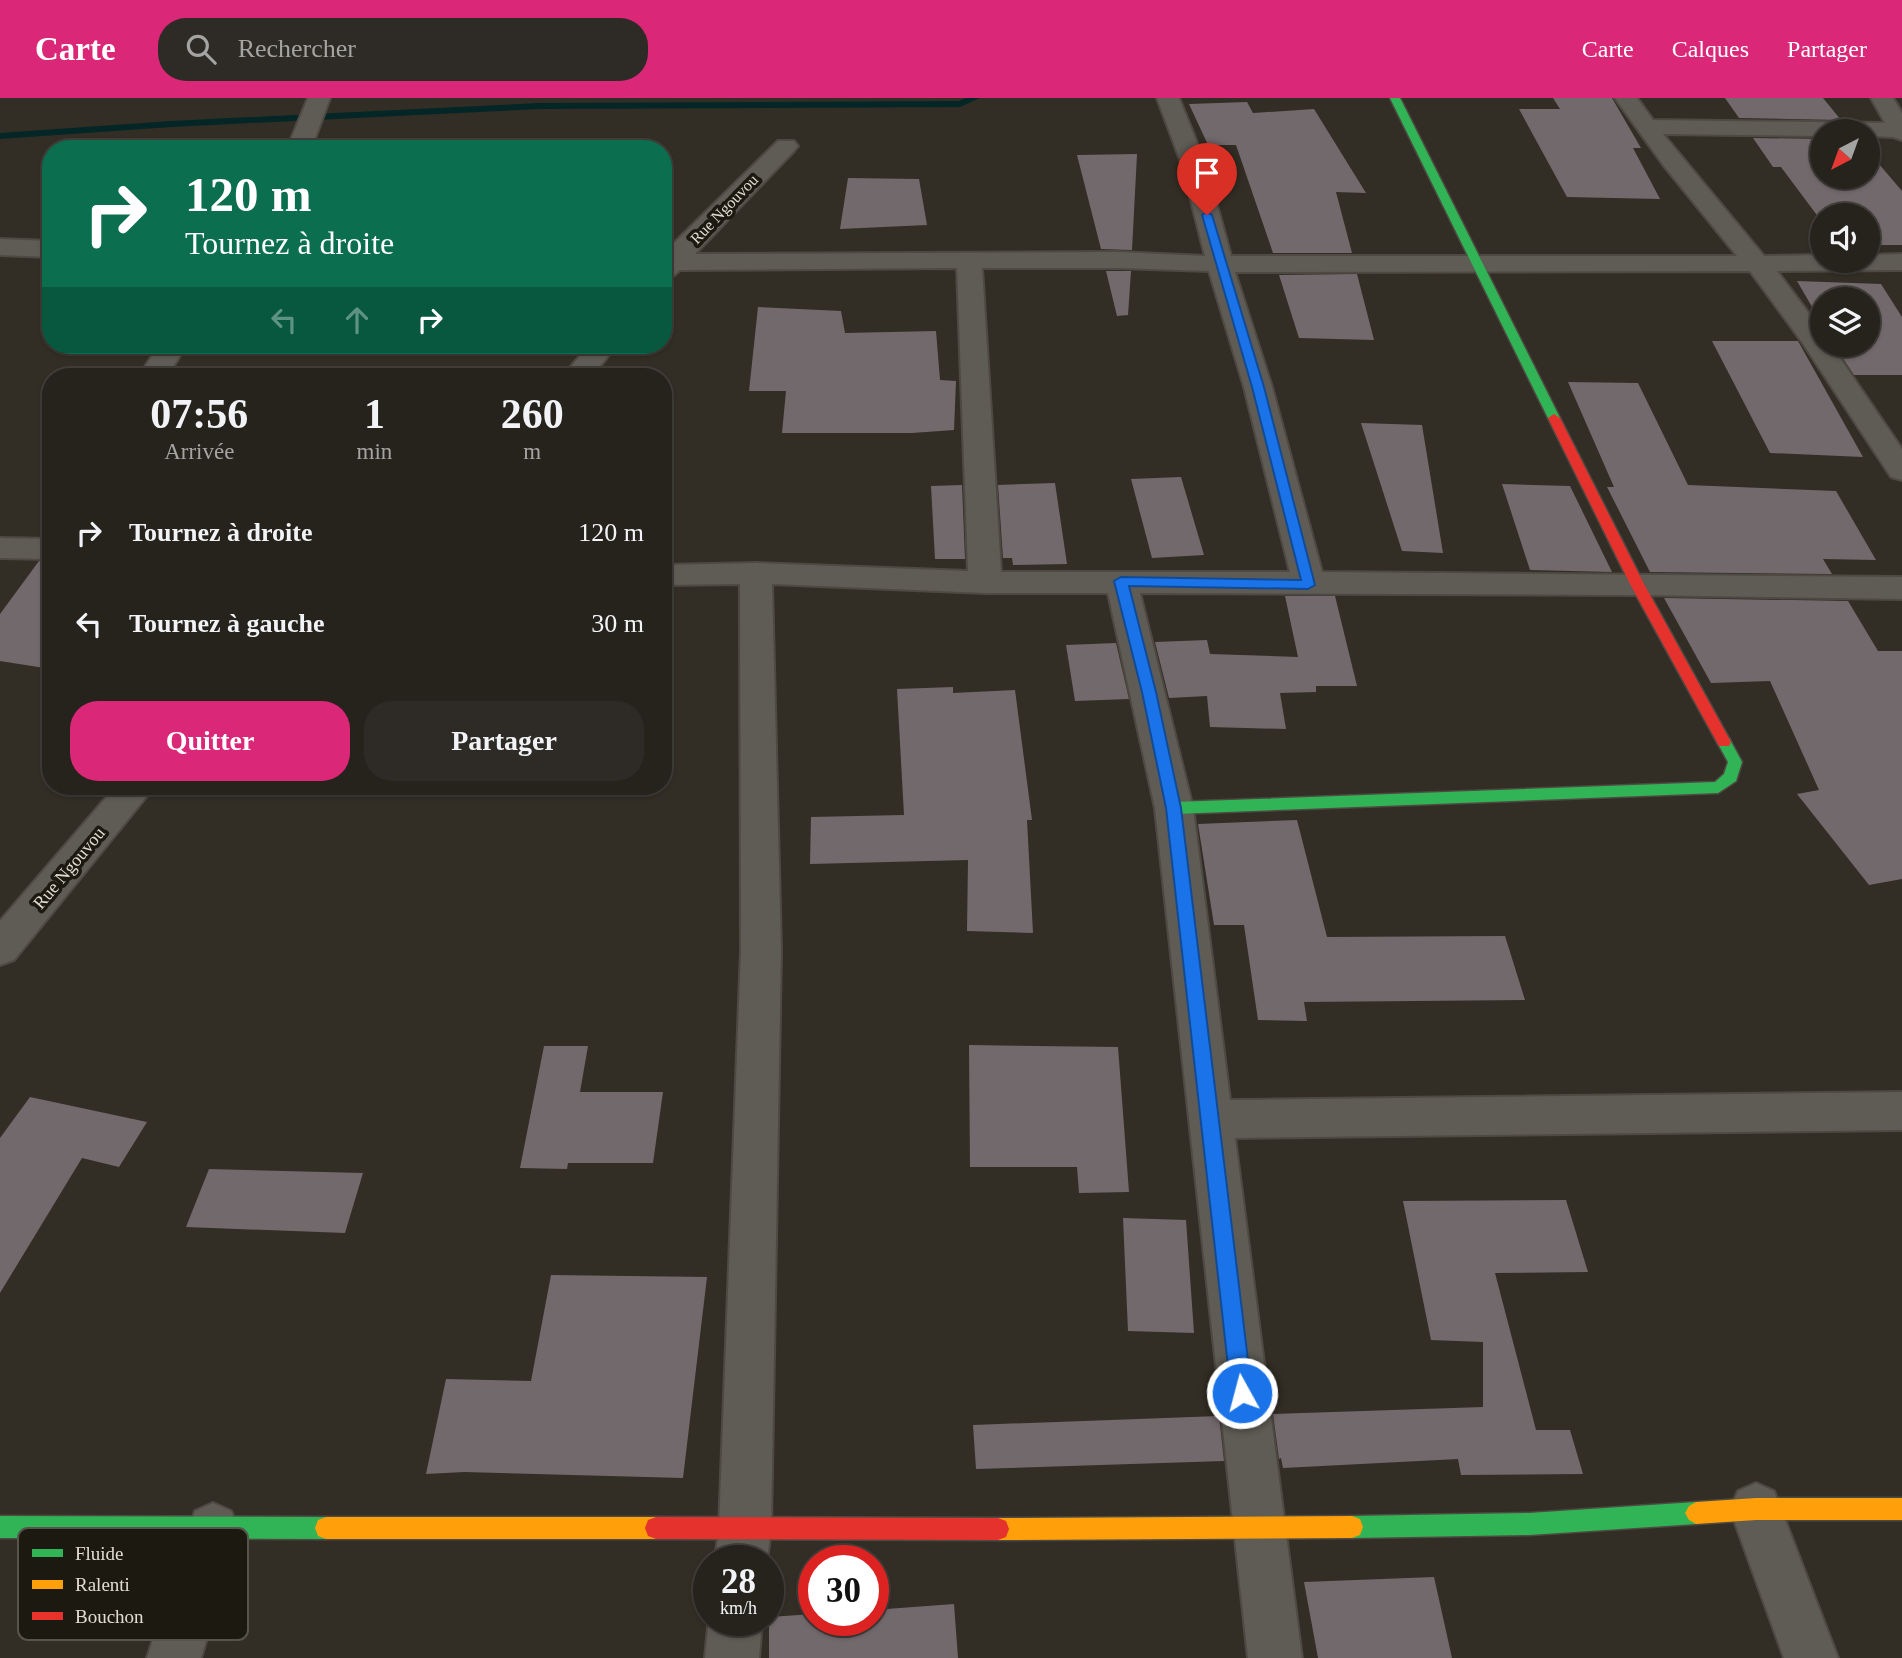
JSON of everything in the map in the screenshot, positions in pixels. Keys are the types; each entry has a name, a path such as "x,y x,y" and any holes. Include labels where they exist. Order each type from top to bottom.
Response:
{"street":[{"path":"303,140 319,98"},
{"path":"1168,98 1194,165 1220,264 1258,387 1308,585"},
{"path":"1174,808 1718,787 1731,777 1735,762 1637,584 1395,98"},
{"path":"1626,98 1688,184 1756,262 1824,354 1902,471"},
{"path":"1882,98 1901,131"},
{"path":"1645,127 1901,131"},
{"name":"Rue Ngouvou","path":"672,260 786,146"},
{"path":"3,251 42,249"},
{"path":"969,260 985,582"},
{"path":"672,266 969,260 1617,265 1902,262"},
{"path":"584,368 596,354"},
{"path":"0,548 42,545"},
{"path":"743,1544 761,950 756,573"},
{"path":"672,575 756,573 985,582 1637,584 1902,588"},
{"path":"1121,581 1174,808 1275,1658"},
{"name":"Rue Ngouvou","path":"0,949 129,795"},
{"path":"1209,1119 1902,1111"},
{"path":"248,1530 743,1544 1529,1524 1756,1509 1902,1508"},
{"path":"1756,1509 1811,1658"},
{"path":"0,1527 107,1528"},
{"path":"732,1658 734,1636"},
{"path":"174,1658 180,1640"}],"building":[{"path":"1553,98 1612,98 1641,148 1633,148 1660,199 1567,197 1519,109 1560,109"},
{"path":"1725,98 1823,98 1840,119 1810,119 1739,118"},
{"path":"1247,102 1253,113 1314,109 1366,193 1336,192 1352,253 1273,253 1236,145 1208,145 1189,104"},
{"path":"1753,138 1810,139 1810,189 1880,189 1880,165 1902,191 1902,245 1880,245 1880,203 1810,203 1810,206 1781,167 1773,167"},
{"path":"1137,154 1132,250 1101,249 1077,155"},
{"path":"848,178 919,179 927,225 840,229"},
{"path":"1106,271 1131,271 1128,315 1117,316"},
{"path":"1357,274 1374,340 1299,338 1279,275"},
{"path":"1797,281 1881,284 1902,317 1902,375 1854,375 1842,357 1880,357 1880,287 1810,287 1810,303"},
{"path":"758,307 841,311 845,333 936,331 940,380 956,381 954,430 912,433 782,433 786,391 749,391"},
{"path":"1712,341 1798,341 1863,457 1770,453"},
{"path":"1568,382 1638,383 1688,485 1836,491 1876,560 1823,559 1832,574 1650,572 1607,487 1614,487"},
{"path":"1361,423 1422,425 1443,553 1402,551"},
{"path":"1181,477 1204,555 1152,558 1131,479"},
{"path":"1055,483 1067,564 1013,565 1012,558 1003,558 998,485"},
{"path":"1502,484 1570,486 1612,572 1530,570"},
{"path":"962,485 965,559 935,559 931,486"},
{"path":"39,561 42,561 42,668 0,661 0,614"},
{"path":"1285,596 1335,596 1357,686 1316,686 1316,692 1280,693 1286,729 1210,727 1207,696 1169,698 1155,642 1207,640 1210,654 1298,657"},
{"path":"1664,598 1848,601 1878,651 1902,651 1902,879 1869,885 1797,794 1819,790 1770,681 1711,683"},
{"path":"1116,643 1129,699 1075,701 1066,645"},
{"path":"953,687 953,693 1015,690 1032,820 1027,820 1033,933 967,931 968,860 810,864 811,817 904,815 897,689"},
{"path":"1297,820 1327,937 1505,936 1525,1000 1304,1002 1307,1021 1258,1020 1244,925 1214,925 1198,824"},
{"path":"969,1045 1118,1047 1129,1192 1079,1193 1077,1167 970,1167"},
{"path":"544,1046 588,1046 580,1092 663,1092 653,1163 568,1163 567,1169 520,1168"},
{"path":"30,1097 147,1122 119,1167 82,1158 0,1293 0,1138"},
{"path":"209,1169 363,1173 345,1233 186,1227"},
{"path":"1566,1200 1588,1272 1495,1273 1536,1430 1570,1430 1583,1474 1461,1475 1458,1459 1283,1468 1281,1458 1279,1459 1273,1414 1483,1407 1483,1342 1431,1340 1403,1201"},
{"path":"1123,1218 1186,1220 1194,1333 1128,1331"},
{"path":"551,1275 707,1277 683,1478 464,1472 426,1474 446,1379 531,1381"},
{"path":"1219,1416 1224,1461 976,1469 973,1425"},
{"path":"1434,1577 1452,1658 1318,1658 1304,1582"},
{"path":"954,1604 958,1658 769,1658 769,1636 784,1636 784,1616 798,1615 798,1636 889,1636 889,1609"}],"waterway":[{"path":"0,136 171,124 540,106 960,104 975,98"}],"traffic: fast":[{"path":"1395,98 1554,418"},
{"path":"1174,808 1718,787 1731,777 1735,762 1724,742"},
{"path":"1352,1527 1529,1524 1696,1513"},
{"path":"0,1527 326,1528"}],"traffic: slow":[{"path":"1696,1513 1756,1509 1902,1509"},
{"path":"998,1529 1352,1527"},
{"path":"326,1528 656,1528"}],"traffic: jam":[{"path":"1554,418 1637,584 1724,742"},
{"path":"656,1528 998,1529"}],"route":[{"path":"1207,215 1258,387 1308,585 1121,581 1174,808 1242,1393"}]}
